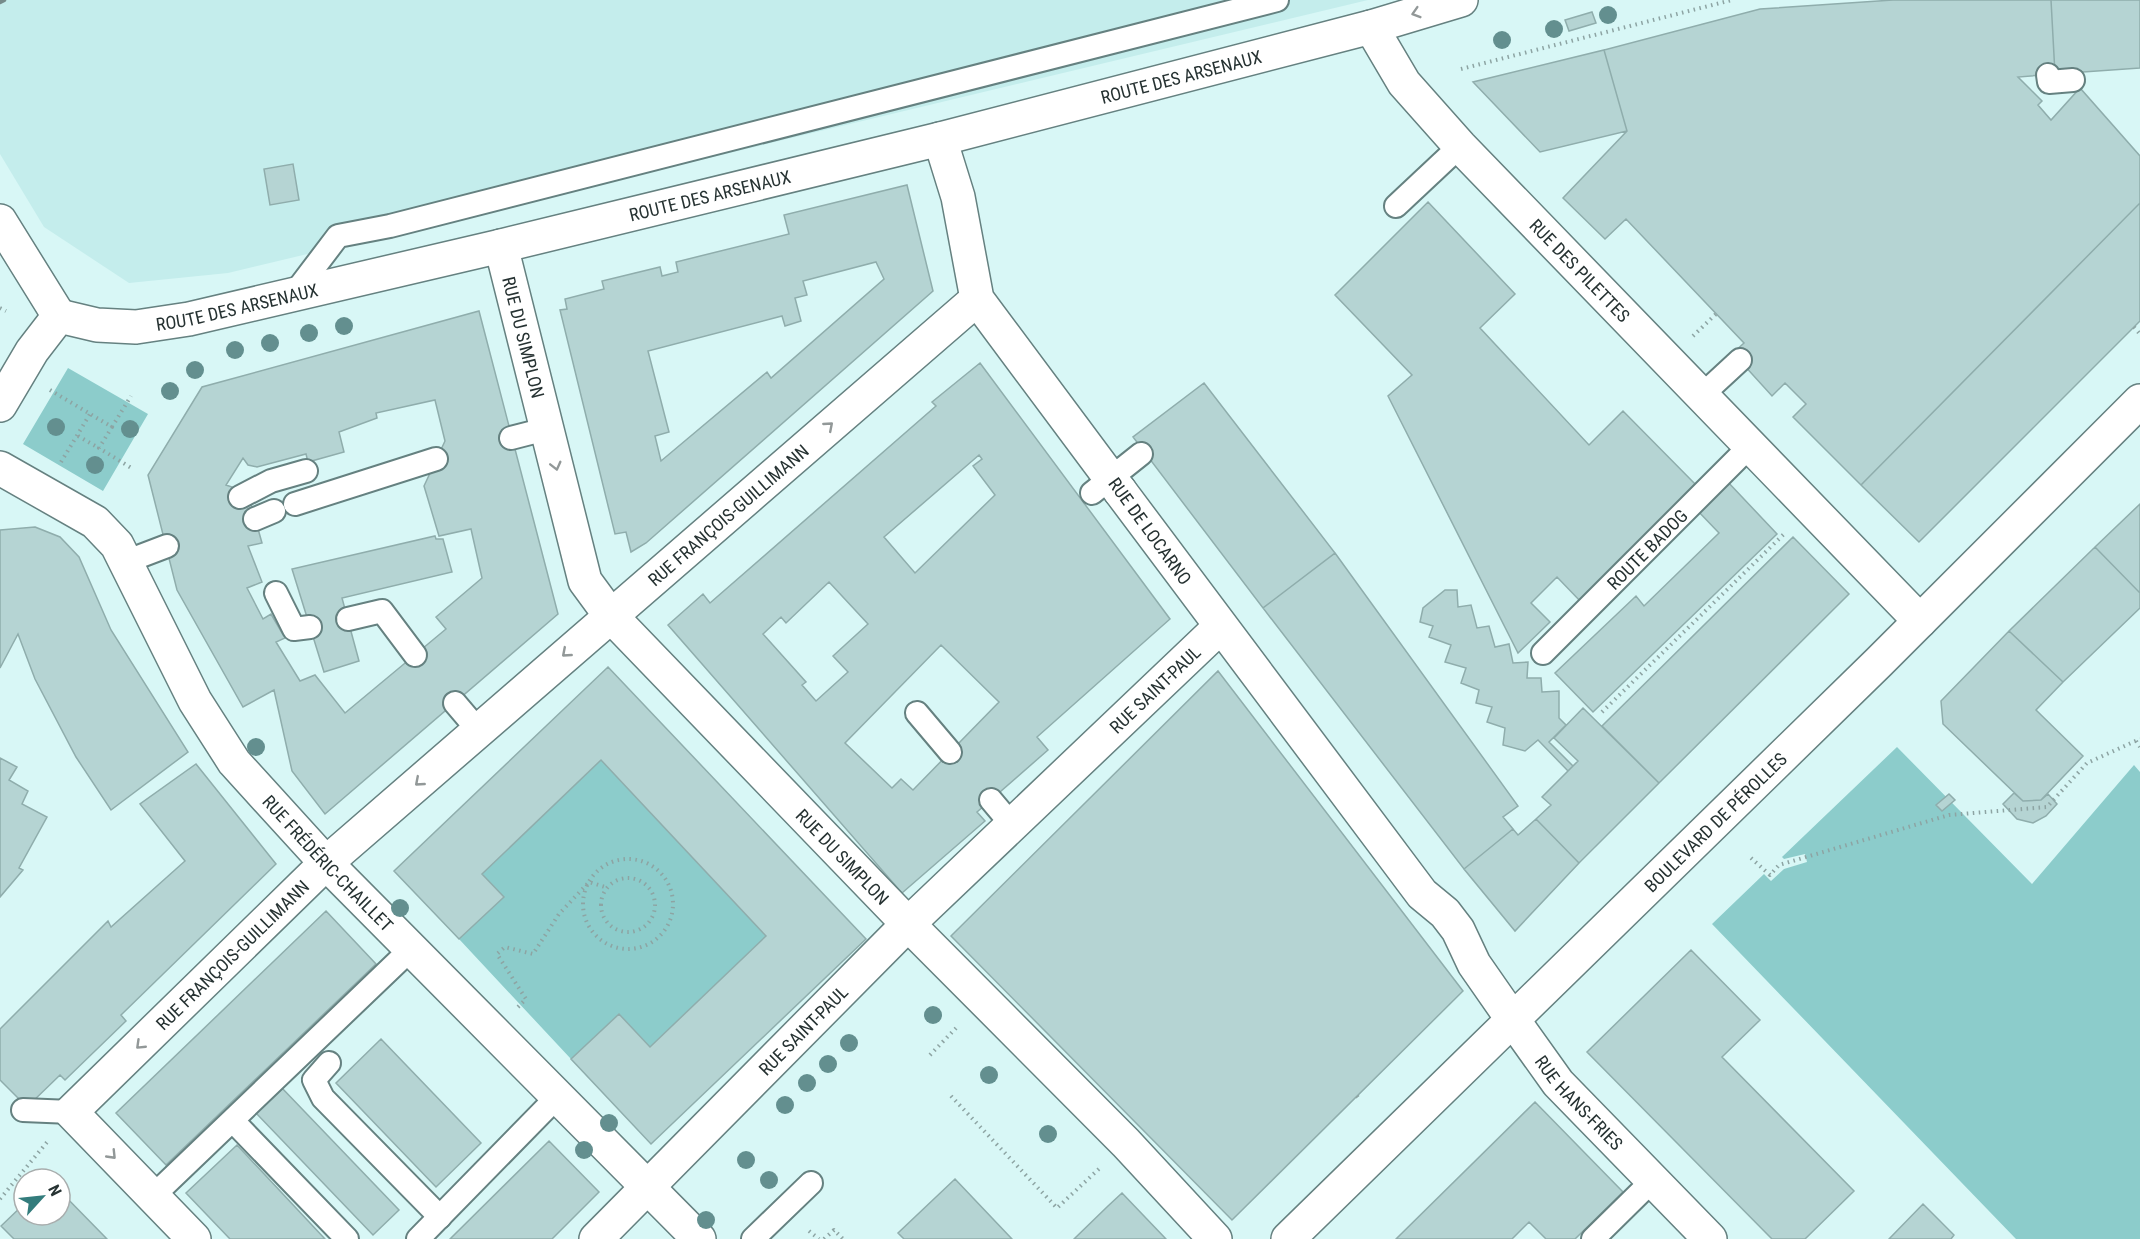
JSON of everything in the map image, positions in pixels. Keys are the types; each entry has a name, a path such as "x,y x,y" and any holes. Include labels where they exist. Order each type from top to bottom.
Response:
{"street":[{"name":"ROUTE DES ARSENAUX","path":"59,316 97,325 136,327 189,319 940,139 1371,27 1461,0"},
{"name":"RUE DES PILETTES","path":"1371,27 1404,83 1460,146 1920,621"},
{"name":"RUE DE LOCARNO","path":"940,139 958,196 977,299 1108,487 1220,627 1422,894 1445,913 1458,930 1474,964 1513,1020"},
{"path":"0,221 59,316 32,351 0,405"},
{"name":"RUE DU SIMPLON","path":"501,246 585,581 610,615 908,924 1126,1143 1215,1239"},
{"name":"RUE FRANÇOIS-GUILLIMANN","path":"71,1112 326,863 977,299"},
{"name":"BOULEVARD DE PÉROLLES","path":"1288,1239 1920,621 2140,401"},
{"name":"RUE FRÉDÉRIC-CHAILLET","path":"0,468 95,522 117,545 195,701 234,762 326,863 699,1239"},
{"name":"RUE SAINT-PAUL","path":"596,1239 908,924 1220,627"},
{"name":"RUE HANS-FRIES","path":"1513,1020 1558,1083 1710,1239"},
{"path":"71,1112 194,1239"}],"lane":[{"path":"294,294 338,236 390,226 1277,0"},
{"path":"2048,75 2049,82 2073,80"},
{"path":"1396,206 1460,146"},
{"path":"1701,396 1740,360"},
{"path":"512,438 546,429"},
{"name":"ROUTE BADOG","path":"1543,652 1750,446"},
{"path":"1108,487 1141,454"},
{"path":"275,511 436,459"},
{"path":"240,496 271,481 306,471"},
{"path":"125,561 167,546"},
{"path":"276,593 294,629 310,627"},
{"path":"348,619 382,611 416,655"},
{"path":"455,703 478,730"},
{"path":"917,713 950,752"},
{"path":"991,800 1012,825"},
{"path":"152,1197 411,949"},
{"path":"329,1063 314,1080 323,1098 440,1216"},
{"path":"418,1239 557,1097"},
{"path":"23,1110 71,1112"},
{"path":"233,1121 347,1239"},
{"path":"1593,1239 1653,1180"},
{"path":"753,1239 811,1183"}],"path":[{"path":"1461,69 1732,0"},
{"path":"0,308 6,311"},
{"path":"2134,327 2139,333"},
{"path":"46,388 112,427"},
{"path":"99,448 130,396"},
{"path":"56,470 90,414"},
{"path":"78,436 133,469"},
{"path":"1602,712 1810,508"},
{"path":"1751,858 1770,875 1779,866 1949,815 2047,807 2087,763 2138,740 2140,747"},
{"path":"514,1011 526,999 497,954 505,947 533,954 559,914 598,870 612,862 627,859 642,861 656,868 666,879 672,892 674,906 670,921 663,933 645,945 624,949 610,945 589,926 584,912 584,897 589,882"},
{"path":"622,878 640,880 647,885 652,891 655,905 646,925 630,932 613,927 603,912 601,904 608,888 622,878"},
{"path":"589,882 608,888"},
{"path":"951,1096 1057,1208 1126,1143"},
{"path":"0,1199 38,1152"},
{"path":"805,1234 810,1230 819,1239"},
{"path":"824,1239 834,1230 843,1239"}],"shaded area":[{"path":"0,0 1368,0 228,273 129,283 44,227 0,154"},
{"path":"68,368 148,414 103,491 23,444"},
{"path":"1897,747 2032,884 2134,765 2140,772 2140,1239 2016,1239 1712,924 1764,874 1771,881 1784,869 1807,862 1805,854 1784,859 1782,857"},
{"path":"601,760 766,936 650,1047 619,1014 571,1059 459,939 503,897 482,874"}],"building":[{"path":"1893,0 2051,0 2055,74 2018,77 2042,101 2038,105 2051,120 2080,88 2140,156 2140,203 1861,485 1793,417 1806,404 1785,383 1772,396 1733,353 1744,343 1626,219 1605,239 1563,198 1627,131 1604,50 1760,9"},
{"path":"2051,0 2140,0 2140,68 2055,74"},
{"path":"1592,12 1596,23 1569,31 1565,20"},
{"path":"1604,50 1627,131 1540,152 1473,82"},
{"path":"293,164 299,200 270,205 264,169"},
{"path":"907,185 933,291 646,543 631,552 626,532 615,534 560,310 567,309 565,299 604,289 602,281 660,267 662,276 678,272 676,262 789,234 784,215","holes":["876,262 884,279 771,378 767,372 661,461 655,436 669,432 648,351 782,316 785,326 801,321 795,298 807,295 803,281"]},
{"path":"1428,202 1515,294 1480,328 1589,445 1623,411 1699,488 1582,603 1557,577 1531,603 1550,622 1518,653 1388,396 1412,375 1335,295"},
{"path":"2140,203 2140,321 1919,542 1861,485"},
{"path":"479,311 558,614 325,814 292,771 274,690 243,707 177,590 148,475 202,387","holes":["435,400 445,441 424,486 439,536 471,529 482,578 436,617 446,629 345,713 315,675 300,681 276,642 285,638 271,614 263,619 247,588 262,582 248,546 262,543 251,504 242,508 235,488 226,485 243,458 248,465 257,467 306,454 308,462 344,452 339,432 377,418 376,413"]},
{"path":"980,363 1170,619 1037,737 1048,750 977,812 985,821 902,893 668,625 703,594 710,603 936,406 932,402","holes":["979,455 982,459 973,466 995,495 915,573 884,537","829,582 868,624 833,656 848,672 816,701 802,685 806,682 763,634 781,617 786,623","941,645 999,702 913,790 901,779 892,788 845,743"]},
{"path":"1204,383 1335,553 1263,608 1133,437"},
{"path":"1726,480 1777,534 1593,712 1555,673 1636,596 1644,606 1719,533 1696,509"},
{"path":"2140,504 2140,593 2095,547"},
{"path":"35,527 60,537 79,557 111,630 188,752 111,810 76,757 35,679 18,634 0,668 0,530"},
{"path":"435,536 436,539 443,539 452,572 342,598 359,661 324,672 292,569"},
{"path":"1793,537 1849,594 1659,783 1602,726"},
{"path":"2095,547 2140,593 2140,608 2063,682 2009,631"},
{"path":"1335,553 1518,806 1503,817 1513,829 1464,869 1263,608"},
{"path":"1445,590 1457,590 1458,607 1471,605 1477,628 1489,626 1495,647 1509,644 1513,663 1528,662 1527,678 1541,678 1542,692 1559,691 1559,718 1566,725 1549,742 1573,766 1568,771 1538,740 1525,751 1503,745 1505,728 1487,722 1492,707 1476,703 1479,690 1461,683 1466,668 1445,662 1451,645 1429,637 1433,626 1420,622 1423,608"},
{"path":"2009,631 2063,682 2036,710 2083,756 2041,800 2023,801 1943,724 1941,701"},
{"path":"608,667 866,939 651,1144 571,1059 619,1014 650,1047 766,936 601,760 482,874 504,897 459,939 394,871"},
{"path":"1218,671 1463,991 1232,1220 951,936"},
{"path":"1583,708 1659,783 1579,863 1536,819 1551,805 1542,797 1578,761 1554,738"},
{"path":"0,758 17,767 9,780 28,791 22,804 47,817 19,868 23,870 0,897"},
{"path":"196,764 276,864 121,1015 126,1021 65,1080 60,1075 27,1107 0,1080 0,1029 108,921 111,927 185,861 140,804"},
{"path":"2014,793 2023,801 2041,800 2048,794 2057,804 2046,816 2033,823 2017,819 2003,804"},
{"path":"1949,794 1955,800 1942,811 1936,805"},
{"path":"1536,819 1579,863 1515,931 1464,869 1513,829 1518,835"},
{"path":"326,911 376,964 166,1165 116,1113"},
{"path":"1691,950 1760,1020 1722,1057 1854,1191 1805,1239 1772,1239 1587,1052"},
{"path":"381,1039 481,1143 436,1187 336,1083"},
{"path":"281,1087 399,1210 373,1235 255,1112"},
{"path":"1535,1102 1623,1192 1575,1239 1546,1239 1529,1222 1512,1239 1396,1239"},
{"path":"549,1141 599,1192 552,1239 450,1239"},
{"path":"237,1145 325,1239 230,1239 186,1193"},
{"path":"955,1179 1012,1239 904,1239 898,1233"},
{"path":"1122,1193 1166,1239 1074,1239 1108,1206"},
{"path":"72,1203 107,1239 14,1239 1,1226 12,1215 12,1227 72,1227"},
{"path":"1923,1204 1954,1235 1951,1239 1889,1239"}],"railway":[{"path":"0,2 4,0"}]}
